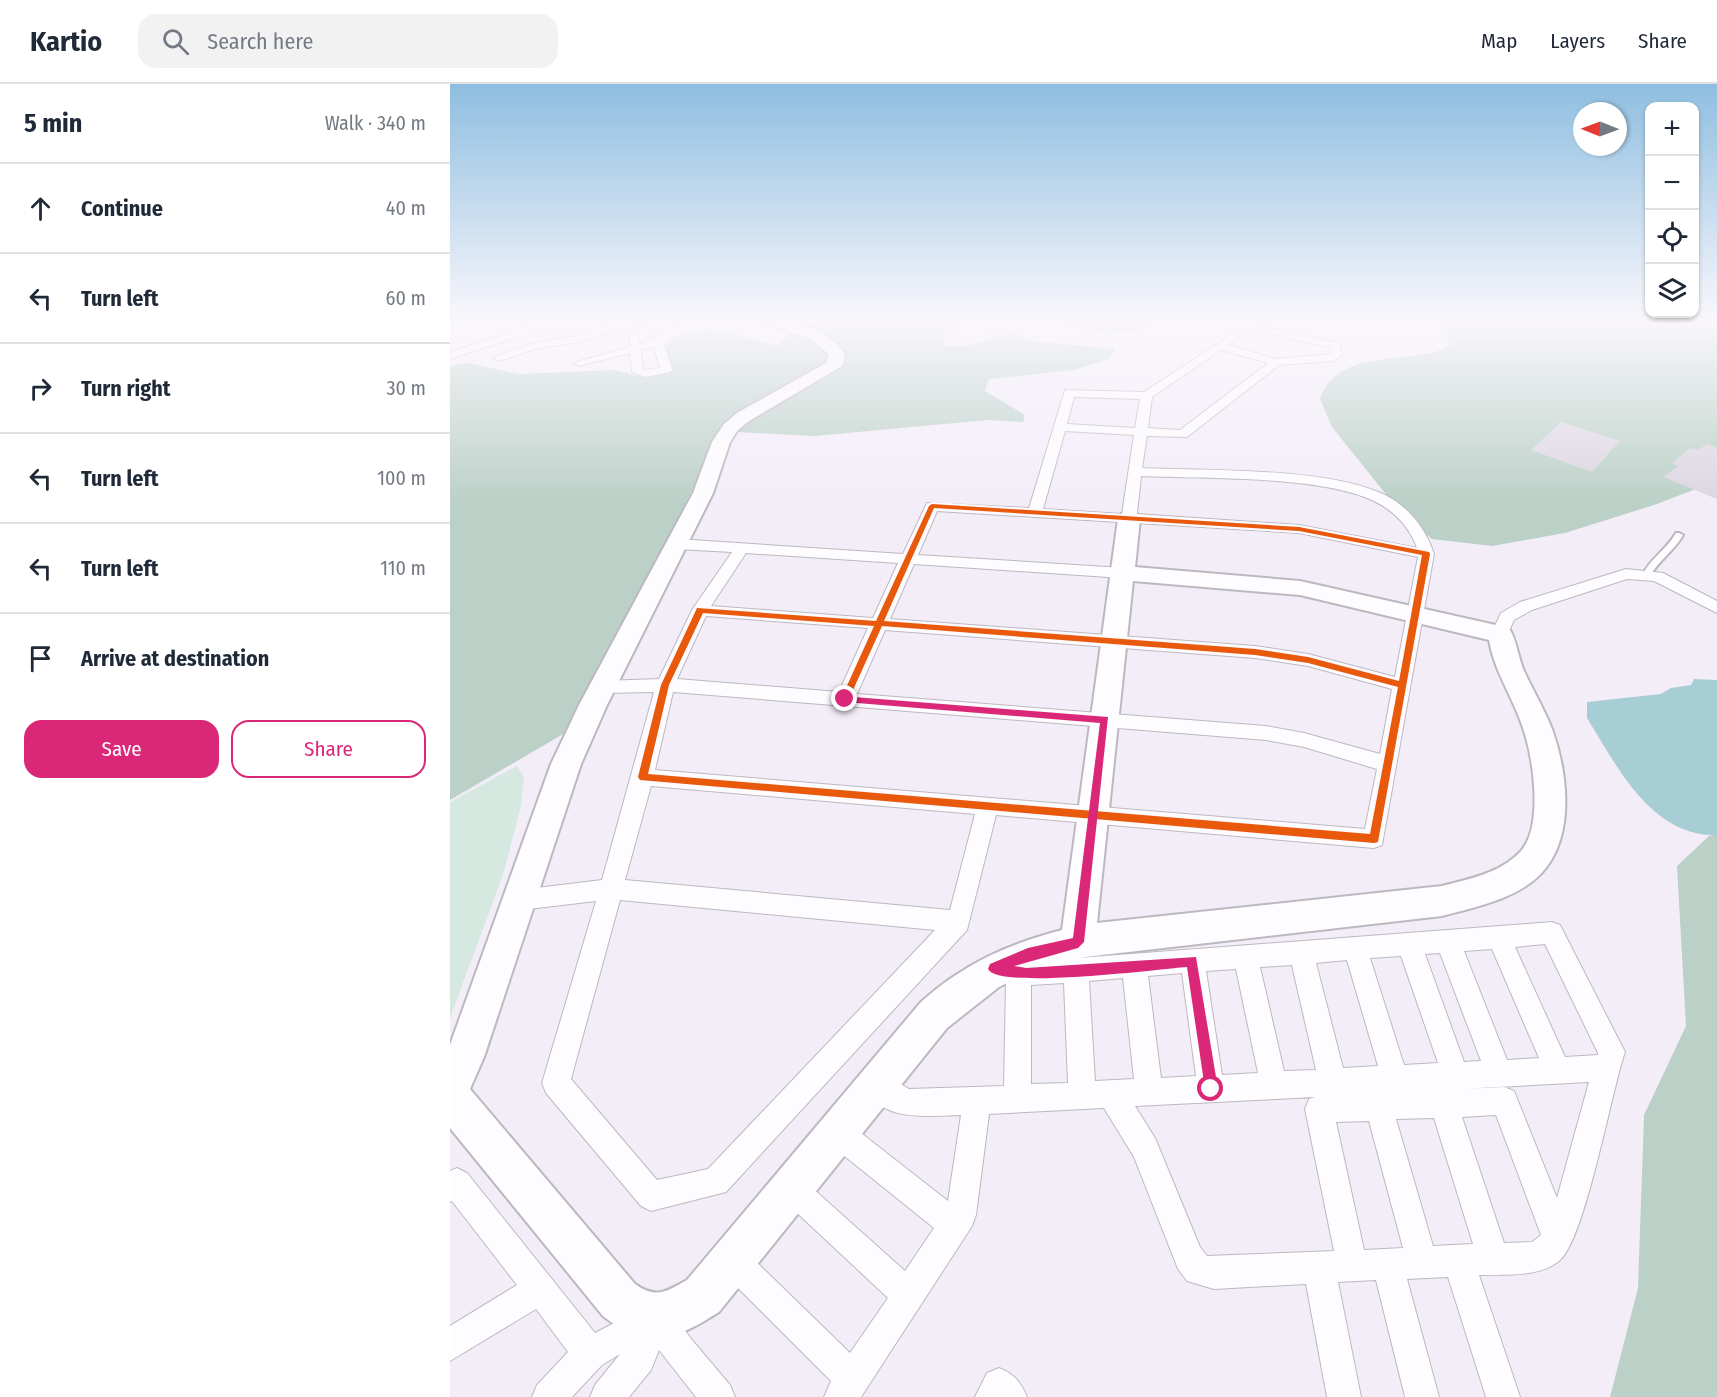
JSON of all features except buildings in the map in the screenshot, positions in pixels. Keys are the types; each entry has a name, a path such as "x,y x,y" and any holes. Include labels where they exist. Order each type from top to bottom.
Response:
{"street":[{"path":"450,1089 465,1057 566,764 703,493 721,442 730,428 808,381"},
{"path":"1035,513 1069,393 1146,396 1168,381"},
{"path":"1059,427 1183,434 1251,381"},
{"path":"1082,1096 1077,956 1129,519 1146,396"},
{"path":"643,777 1374,839 1426,554 1424,542 1410,519 1371,495 1302,482 1135,472"},
{"path":"845,699 932,506 1299,529 1426,554"},
{"path":"677,544 1123,573 1300,588 1500,634"},
{"path":"742,548 700,610 665,685 643,777 556,1083 651,1196 716,1182 959,922 987,807"},
{"path":"1077,956 1442,901 1491,888 1533,859 1548,825 1549,771 1538,729 1503,650 1500,634 1507,617 1526,606 1612,578 1647,574 1668,581 1717,608"},
{"path":"700,610 1287,656 1401,685"},
{"path":"603,687 665,685 1266,733 1304,740 1387,764"},
{"path":"520,900 611,889 959,922"},
{"path":"549,1397 590,1353 656,1317 680,1310 703,1296 790,1187 934,1015 958,991 1007,971 1028,954 1077,956 1134,965 1552,933 1612,1052 1564,1227 1549,1250 1533,1257 1214,1273 1198,1270 1189,1258 1145,1148 1111,1094"},
{"path":"1499,937 1558,1071"},
{"path":"1448,941 1499,1074"},
{"path":"1409,944 1456,1076"},
{"path":"1355,948 1395,1079"},
{"path":"1301,952 1333,1083"},
{"path":"1246,957 1274,1086"},
{"path":"1192,961 1211,1089"},
{"path":"1134,965 1149,1092"},
{"path":"1007,971 1017,1099"},
{"path":"877,1084 897,1099 909,1103 1606,1068"},
{"path":"450,1096 619,1300 634,1313 656,1317 680,1352 718,1397"},
{"path":"732,1260 847,1388 961,1215 977,1101"},
{"path":"1352,1266 1319,1110 1504,1101 1557,1237"},
{"path":"1444,1104 1493,1258"},
{"path":"1379,1107 1422,1262"},
{"path":"837,1132 954,1225"},
{"path":"450,1187 457,1183 590,1353"},
{"path":"790,1187 908,1295"},
{"path":"1458,1260 1503,1397"},
{"path":"1387,1264 1422,1397"},
{"path":"1319,1268 1344,1397"},
{"path":"450,1345 539,1289"},
{"path":"607,1397 639,1358 656,1317"},
{"path":"992,1397 999,1385 1010,1397"}],"lane":[{"path":"1647,574 1653,560 1673,547 1679,535"}],"green space":[{"path":"450,381 988,381 985,391 1025,415 1023,422 988,420 814,436 717,431 699,476 614,645 565,733 450,800"},
{"path":"1717,381 1717,481 1654,505 1565,533 1492,546 1432,539 1405,518 1332,427 1320,399 1330,382"},
{"path":"517,766 524,777 521,805 504,872 450,1018 450,802"},
{"path":"1717,834 1717,1397 1610,1397 1638,1288 1644,1115 1686,1026 1677,866 1709,836"}],"water":[{"path":"1694,679 1717,680 1717,835 1694,833 1673,824 1655,812 1624,777 1587,718 1587,702 1661,694 1671,688 1691,685"}],"cycle path":[{"path":"845,699 878,627 888,602 932,506 1299,529 1426,554 1374,839 643,777 665,685 700,610 1255,652 1308,660 1401,685"}],"route":[{"path":"845,699 1105,720 1078,942 1028,954 994,969 1026,974 1192,961 1211,1089"}]}
